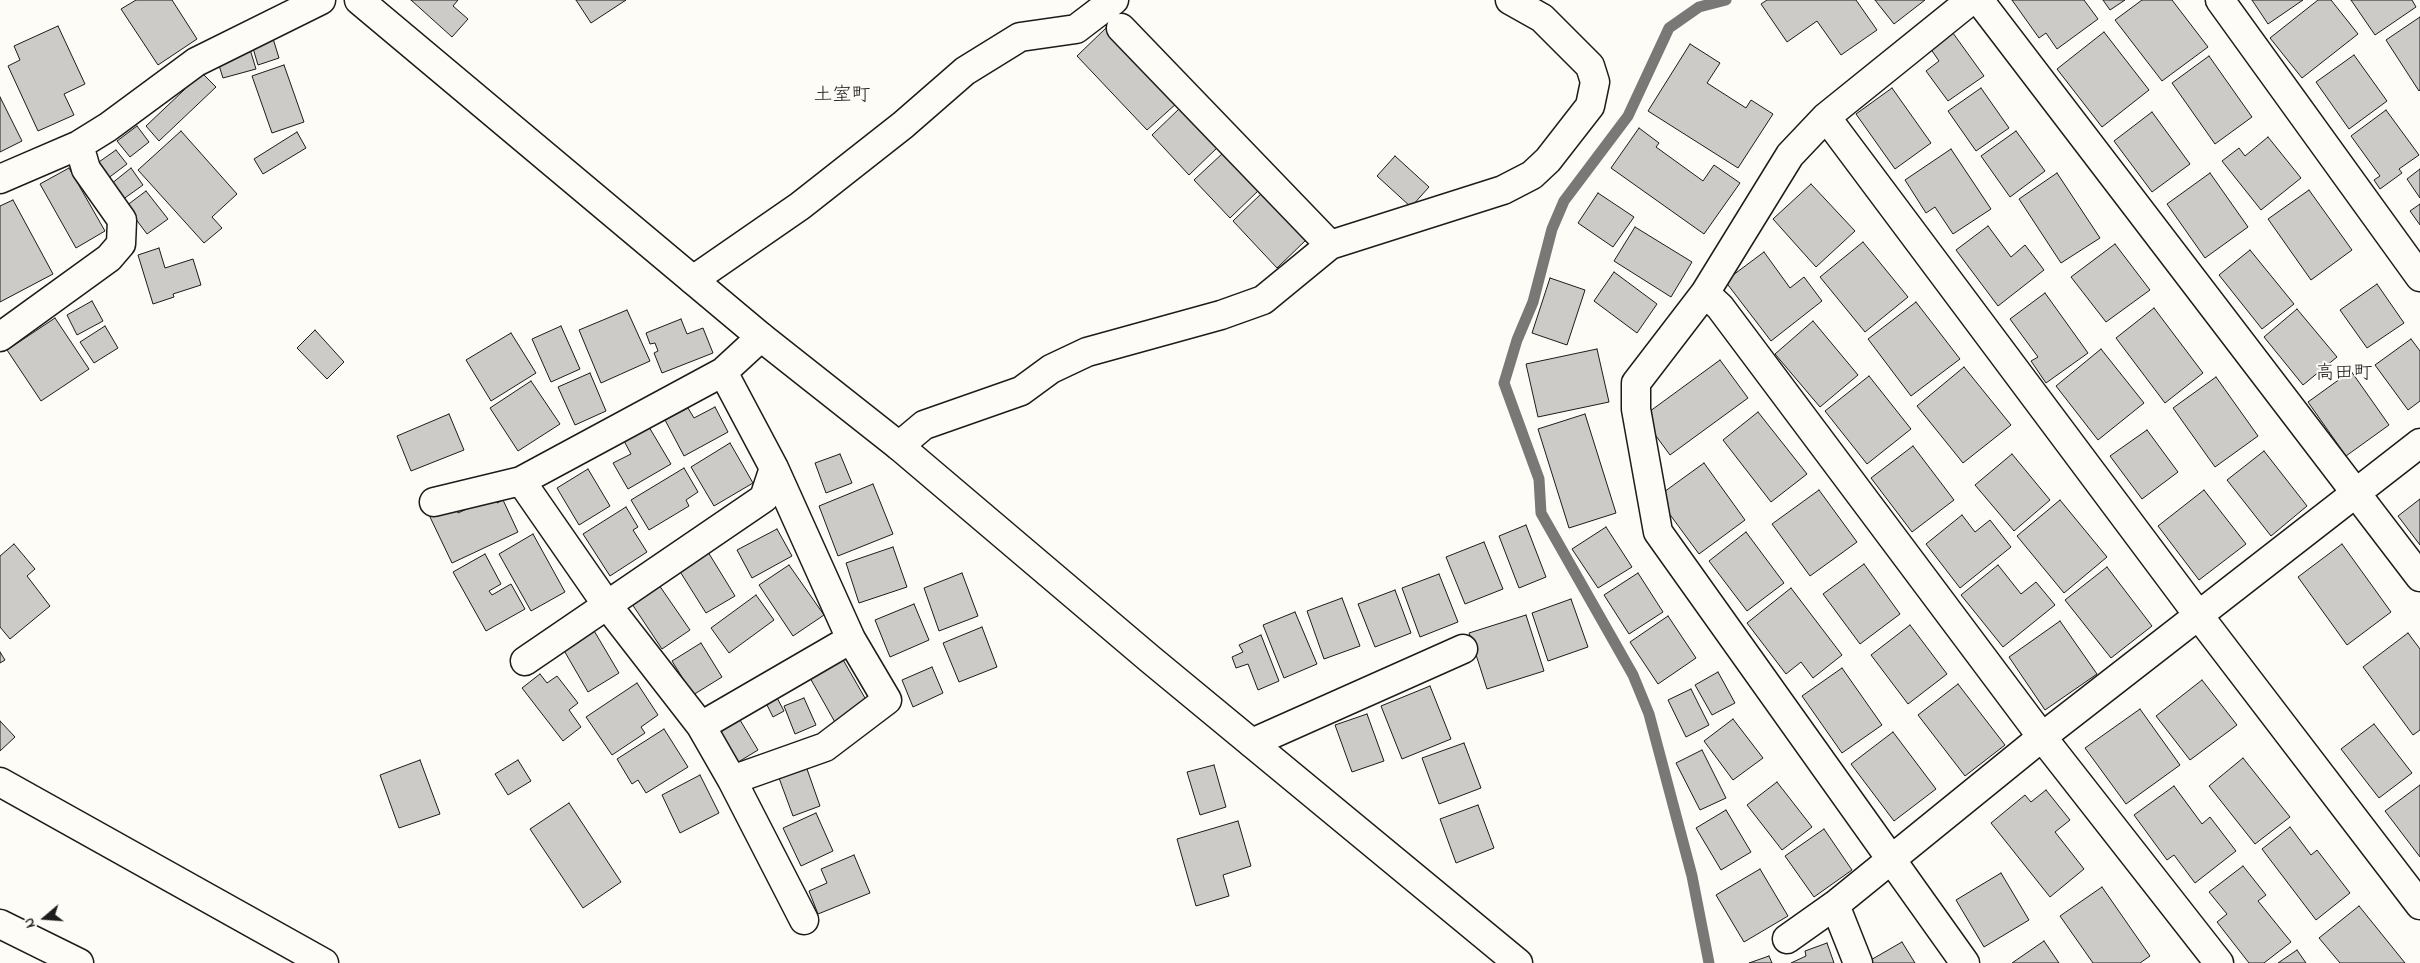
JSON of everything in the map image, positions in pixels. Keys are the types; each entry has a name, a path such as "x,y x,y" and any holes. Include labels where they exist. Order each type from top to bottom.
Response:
{"main road":[{"path":"0,179 79,145 108,128 196,62 321,0"},
{"path":"359,0 761,337 899,446 1252,743 1518,963"},
{"path":"693,280 800,206 903,125 965,71 1020,37 1076,29 1114,0"},
{"path":"899,446 924,425 1021,391 1051,369 1087,352 1221,315 1263,300 1330,245 1513,186 1532,175 1548,160 1590,106 1596,82 1590,66 1542,18 1510,0"},
{"path":"1965,963 1890,861 1658,532 1636,409 1636,383 1705,293 1790,155 1826,117 1971,0"},
{"path":"1979,0 2420,577"},
{"path":"2220,0 2420,277"},
{"path":"1121,28 1330,245"},
{"path":"1826,117 2199,616 2420,905"},
{"path":"0,337 109,258 121,244 122,220 86,169 79,145"},
{"path":"1705,293 1720,307 2042,737 2219,963"},
{"path":"434,502 521,481 723,372 761,337"},
{"path":"723,372 774,468 851,639 887,700 825,747 732,780"},
{"path":"1787,940 1835,905 2042,737 2420,443"},
{"path":"525,661 764,498 774,468"},
{"path":"521,481 607,605 701,726 732,780 804,920"},
{"path":"701,726 851,639"},
{"path":"1252,743 1463,648"},
{"path":"0,782 324,963"},
{"path":"1835,905 1858,963"},
{"path":"0,924 79,963"}],"building":[{"path":"136,0 172,0 197,39 158,65 121,9"},
{"path":"411,0 458,0 453,6 468,19 452,37"},
{"path":"576,0 626,0 591,23"},
{"path":"1767,0 1856,0 1877,30 1841,55 1817,21 1787,42 1761,4"},
{"path":"1875,0 1925,0 1894,24"},
{"path":"2012,0 2084,0 2098,19 2057,49 2046,33 2039,38"},
{"path":"2103,0 2125,0 2110,10"},
{"path":"2142,0 2172,0 2208,47 2162,81 2115,20"},
{"path":"2252,0 2303,0 2268,24"},
{"path":"2318,0 2331,0 2358,34 2302,78 2270,38"},
{"path":"2351,0 2412,0 2416,7 2375,35"},
{"path":"2420,17 2420,90 2419,91 2386,40"},
{"path":"58,26 85,84 64,94 74,115 38,131 8,66 20,60 14,46"},
{"path":"1106,28 1177,103 1147,130 1077,56"},
{"path":"1950,29 1984,76 1948,101 1926,71 1939,61 1928,45"},
{"path":"271,32 279,58 258,65 250,38"},
{"path":"2104,32 2149,90 2102,127 2057,69"},
{"path":"1690,44 1720,63 1707,83 1746,108 1751,100 1773,114 1738,168 1648,111"},
{"path":"249,46 256,69 223,78 216,56"},
{"path":"2354,55 2387,101 2349,129 2316,82"},
{"path":"2209,56 2252,117 2215,144 2172,83"},
{"path":"284,65 304,122 272,133 252,76"},
{"path":"202,73 216,87 159,141 146,126"},
{"path":"1892,88 1931,143 1895,169 1856,114"},
{"path":"1981,88 2009,128 1976,151 1948,111"},
{"path":"0,97 22,141 0,152"},
{"path":"1181,107 1218,147 1189,175 1152,135"},
{"path":"2386,110 2419,155 2399,169 2402,173 2380,189 2374,180 2380,176 2351,136"},
{"path":"2152,112 2190,164 2152,192 2114,141"},
{"path":"137,126 149,142 130,157 117,141"},
{"path":"1639,128 1659,143 1656,147 1703,181 1714,165 1740,183 1704,234 1611,168"},
{"path":"181,131 237,194 212,217 222,228 204,243 138,170"},
{"path":"2016,131 2045,171 2010,197 1981,156"},
{"path":"297,132 306,148 263,174 254,159"},
{"path":"2268,137 2301,178 2261,210 2222,161 2239,148 2245,156"},
{"path":"1951,149 1991,209 1953,234 1935,207 1926,213 1905,180"},
{"path":"116,150 127,164 107,179 96,164"},
{"path":"1223,153 1259,190 1230,218 1194,180"},
{"path":"1395,156 1429,187 1411,207 1377,176"},
{"path":"69,168 105,231 76,248 40,184"},
{"path":"131,168 143,185 122,200 111,184"},
{"path":"2420,169 2420,198 2407,179"},
{"path":"2057,173 2100,238 2061,263 2019,199"},
{"path":"2210,173 2248,227 2205,258 2167,204"},
{"path":"1811,184 1855,231 1816,267 1773,219"},
{"path":"2309,190 2352,250 2311,280 2268,219"},
{"path":"146,191 168,219 147,234 126,206"},
{"path":"1262,193 1306,240 1277,268 1233,221"},
{"path":"1598,193 1634,217 1613,247 1578,223"},
{"path":"13,200 53,274 0,302 0,206"},
{"path":"2420,204 2420,225 2410,211"},
{"path":"1988,226 2011,257 2025,245 2044,270 1998,306 1956,250"},
{"path":"1635,227 1692,262 1671,297 1614,261"},
{"path":"1863,242 1908,297 1865,332 1820,277"},
{"path":"2115,244 2150,290 2106,322 2071,277"},
{"path":"159,248 165,268 193,259 201,285 173,294 174,297 153,304 138,255"},
{"path":"2250,250 2294,304 2262,329 2219,275"},
{"path":"1764,252 1790,288 1804,277 1822,301 1771,341 1725,281"},
{"path":"1614,272 1657,304 1637,333 1594,301"},
{"path":"1550,278 1585,290 1567,345 1532,333"},
{"path":"2377,284 2404,323 2367,348 2340,310"},
{"path":"2045,293 2088,353 2046,383 2031,361 2038,357 2010,319"},
{"path":"92,301 103,321 77,335 67,315"},
{"path":"1916,302 1960,359 1911,396 1868,339"},
{"path":"2154,308 2203,373 2165,403 2116,338"},
{"path":"2297,309 2337,357 2303,385 2264,337"},
{"path":"627,310 650,361 601,383 579,330"},
{"path":"55,318 89,369 41,401 7,350"},
{"path":"681,319 687,334 703,328 713,353 662,373 654,353 658,351 655,343 650,344 646,333"},
{"path":"1813,321 1858,375 1820,407 1775,354"},
{"path":"105,326 118,348 94,363 80,342"},
{"path":"561,326 580,369 551,382 532,339"},
{"path":"315,330 344,362 327,379 297,348"},
{"path":"511,333 536,373 491,401 466,360"},
{"path":"2411,339 2420,351 2420,401 2408,410 2375,365"},
{"path":"1597,349 1609,402 1538,417 1526,364"},
{"path":"2101,349 2144,403 2098,440 2056,386"},
{"path":"1720,360 1748,398 1670,455 1642,417"},
{"path":"1964,367 2011,425 1963,463 1917,406"},
{"path":"2351,371 2389,425 2346,456 2308,402"},
{"path":"590,373 606,411 575,425 558,387"},
{"path":"1869,376 1911,429 1867,464 1825,411"},
{"path":"2216,377 2258,436 2215,467 2173,408"},
{"path":"531,381 560,424 518,451 490,408"},
{"path":"715,407 728,432 684,456 665,420 688,408 694,418"},
{"path":"1758,412 1807,474 1771,502 1723,440"},
{"path":"449,414 464,450 411,471 397,436"},
{"path":"1585,414 1616,513 1569,528 1538,429"},
{"path":"649,427 671,464 628,489 613,463 631,454 624,441"},
{"path":"2147,430 2178,472 2142,499 2110,456"},
{"path":"730,443 753,483 714,506 691,467"},
{"path":"1913,446 1954,500 1912,532 1871,478"},
{"path":"2264,451 2307,506 2271,536 2227,480"},
{"path":"840,454 852,483 826,493 815,463"},
{"path":"2012,454 2050,500 2014,531 1975,485"},
{"path":"1704,463 1745,520 1699,554 1657,497"},
{"path":"684,468 698,492 686,500 689,506 649,530 631,500"},
{"path":"588,469 610,506 579,525 557,488"},
{"path":"873,484 893,534 838,556 819,506"},
{"path":"1819,490 1857,542 1810,576 1772,524"},
{"path":"2204,490 2246,544 2199,580 2158,526"},
{"path":"495,496 497,503 503,500 518,532 452,563 430,517 455,505 458,513"},
{"path":"2420,499 2420,545 2398,516"},
{"path":"2060,500 2107,557 2064,593 2017,536"},
{"path":"626,507 638,527 633,530 647,552 610,576 583,534"},
{"path":"1962,515 1975,532 1990,520 2011,547 1960,588 1926,544"},
{"path":"1526,525 1546,577 1519,588 1499,536"},
{"path":"1606,527 1632,567 1598,588 1572,549"},
{"path":"777,529 792,556 752,578 737,550"},
{"path":"1746,532 1784,583 1747,611 1709,561"},
{"path":"533,534 565,592 531,611 499,554"},
{"path":"1484,542 1503,589 1465,604 1446,557"},
{"path":"14,544 35,569 27,576 50,606 10,639 0,627 0,556"},
{"path":"2342,544 2391,612 2347,645 2298,577"},
{"path":"893,547 907,587 859,603 846,563"},
{"path":"708,552 735,596 706,613 679,570"},
{"path":"485,554 501,584 489,591 492,595 511,584 525,609 486,631 453,572"},
{"path":"1864,564 1900,614 1860,644 1823,594"},
{"path":"789,565 824,615 793,636 759,585"},
{"path":"1998,565 2021,594 2036,582 2055,605 2003,647 1961,595"},
{"path":"2107,567 2152,626 2111,658 2065,600"},
{"path":"962,573 978,616 939,631 924,588"},
{"path":"1638,573 1663,612 1629,634 1604,595"},
{"path":"1439,574 1458,622 1420,637 1402,588"},
{"path":"659,585 690,630 662,649 632,604"},
{"path":"1791,588 1842,655 1813,678 1801,662 1786,674 1747,623"},
{"path":"1395,590 1411,633 1375,647 1358,604"},
{"path":"756,595 774,620 729,653 711,628"},
{"path":"1342,598 1360,646 1324,659 1307,611"},
{"path":"1571,599 1588,647 1548,661 1532,613"},
{"path":"914,604 929,640 890,657 875,620"},
{"path":"1295,612 1317,664 1284,678 1263,625"},
{"path":"1526,615 1544,671 1487,689 1469,633"},
{"path":"1668,616 1696,658 1658,684 1630,642"},
{"path":"2060,621 2097,674 2045,710 2009,657"},
{"path":"1910,625 1947,674 1908,704 1871,655"},
{"path":"982,627 997,667 959,682 943,643"},
{"path":"593,629 619,673 588,692 562,647"},
{"path":"2408,633 2420,649 2420,730 2413,735 2363,667"},
{"path":"1261,635 1279,681 1258,690 1248,664 1236,668 1232,657 1243,652 1239,645"},
{"path":"701,643 722,677 693,695 672,661"},
{"path":"838,651 869,705 836,724 805,669"},
{"path":"0,652 5,660 0,663"},
{"path":"932,667 943,693 913,707 902,680"},
{"path":"1842,668 1882,725 1842,753 1802,696"},
{"path":"1718,672 1735,703 1712,715 1695,685"},
{"path":"540,674 547,683 557,676 578,703 569,710 581,727 563,741 522,688"},
{"path":"2202,680 2237,725 2190,760 2156,716"},
{"path":"637,683 658,715 641,727 645,733 612,755 586,717"},
{"path":"1958,684 2005,745 1965,776 1918,715"},
{"path":"1430,686 1451,739 1402,759 1381,706"},
{"path":"1691,689 1709,725 1686,737 1668,700"},
{"path":"775,694 784,711 773,717 764,699"},
{"path":"804,698 816,725 795,734 784,706"},
{"path":"2140,709 2180,765 2126,804 2085,748"},
{"path":"1367,714 1384,761 1352,772 1335,725"},
{"path":"1733,719 1763,758 1733,780 1704,741"},
{"path":"740,720 758,750 735,764 717,734"},
{"path":"0,721 15,737 0,751"},
{"path":"2374,724 2412,773 2379,798 2341,749"},
{"path":"664,729 688,767 646,793 638,780 632,784 617,759"},
{"path":"1893,732 1936,789 1894,821 1851,764"},
{"path":"1464,743 1481,788 1439,804 1422,758"},
{"path":"1702,750 1726,798 1700,810 1676,763"},
{"path":"2243,758 2290,817 2255,844 2209,786"},
{"path":"420,760 440,814 399,828 380,775"},
{"path":"518,760 531,781 508,795 495,774"},
{"path":"1214,765 1226,807 1200,815 1187,772"},
{"path":"807,769 820,806 793,816 779,778"},
{"path":"700,775 719,813 680,833 662,795"},
{"path":"1777,782 1812,827 1782,850 1747,805"},
{"path":"2420,785 2420,857 2385,811"},
{"path":"2174,786 2202,824 2210,817 2236,851 2195,883 2174,855 2167,860 2134,815"},
{"path":"2046,790 2070,820 2055,832 2084,869 2050,897 1991,823 2025,795 2031,802"},
{"path":"569,803 621,882 583,908 530,829"},
{"path":"1478,805 1494,848 1456,863 1440,819"},
{"path":"1726,810 1751,852 1721,870 1696,828"},
{"path":"816,813 833,851 801,866 783,828"},
{"path":"1238,821 1251,866 1223,875 1229,896 1196,906 1177,839"},
{"path":"2290,827 2311,855 2317,850 2350,893 2316,920 2262,849"},
{"path":"1824,829 1852,870 1814,897 1785,856"},
{"path":"854,855 870,893 818,914 809,891 827,883 821,869"},
{"path":"2243,866 2266,895 2258,901 2291,942 2264,963 2249,963 2217,922 2227,914 2209,892"},
{"path":"1760,869 1788,916 1744,942 1716,895"},
{"path":"2001,873 2029,920 1984,947 1956,900"},
{"path":"2102,887 2150,956 2140,963 2093,963 2060,916"},
{"path":"2359,906 2405,963 2340,963 2319,938"},
{"path":"2044,941 2059,963 2012,963"},
{"path":"1902,942 1915,963 1870,963 1869,961"},
{"path":"1827,943 1834,963 1791,963 1806,956 1805,951"},
{"path":"2297,950 2306,963 2278,963"},
{"path":"1769,956 1772,963 1749,963"}],"waterway":[{"path":"1709,963 1692,876 1649,714 1633,675 1541,513 1539,479 1504,383 1517,340 1533,302 1552,229 1564,201 1628,116 1669,28 1699,7 1726,0"}],"district":[{"name":"土室町","path":"842,97"},
{"name":"高田町","path":"2344,375"}]}
